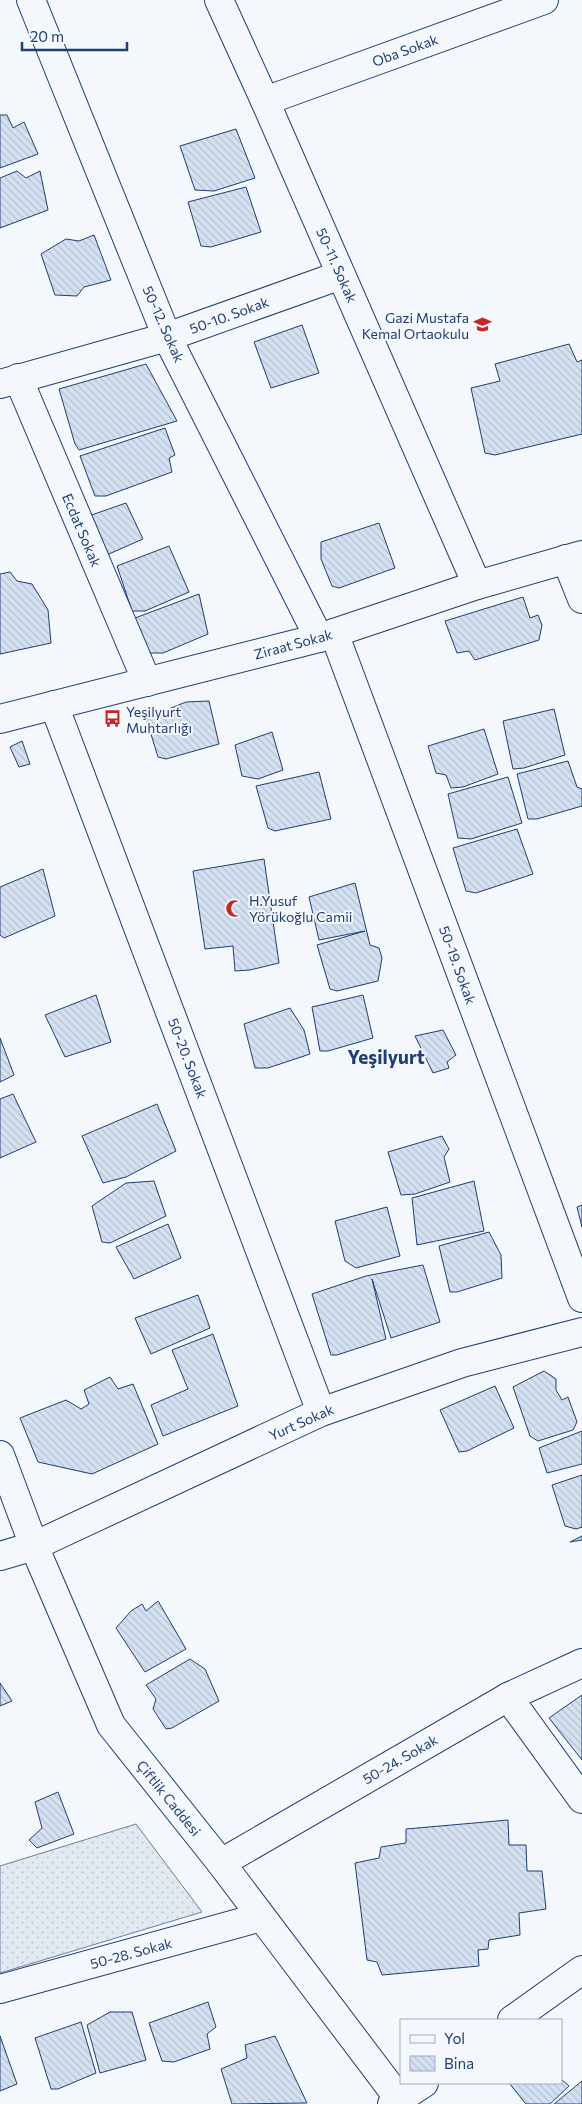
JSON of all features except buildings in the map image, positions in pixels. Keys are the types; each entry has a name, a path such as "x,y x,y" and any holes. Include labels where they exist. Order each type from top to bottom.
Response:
{"street":[{"name":"50-12. Sokak","path":"31,0 167,337 327,635"},
{"name":"50-11. Sokak","path":"219,0 477,585"},
{"name":"Oba Sokak","path":"265,101 544,0"},
{"name":"50-10. Sokak","path":"9,381 167,337 341,275"},
{"name":"Ecdat Sokak","path":"9,381 147,682"},
{"name":"Ziraat Sokak","path":"0,719 327,635 477,585 574,557"},
{"path":"574,557 582,599"},
{"name":"50-19. Sokak","path":"327,635 582,1298"},
{"name":"50-20. Sokak","path":"54,705 321,1412"},
{"name":"Yurt Sokak","path":"0,1556 34,1546 321,1412 462,1363 582,1332"},
{"name":"Çiftlik Caddesi","path":"0,1455 34,1546 111,1725 221,1863 398,2103"},
{"name":"50-24. Sokak","path":"221,1863 508,1697 582,1663"},
{"path":"508,1697 582,1799"},
{"name":"50-28. Sokak","path":"0,1989 261,1917"},
{"path":"513,2019 582,1970"},
{"path":"398,2103 423,2084"}],"shaded area":[{"path":"136,1824 202,1912 0,1973 0,1866"}],"place":[{"name":"Gazi Mustafa Kemal Ortaokulu","path":"483,325"},
{"name":"Yeşilyurt Muhtarlığı","path":"112,719"},
{"name":"H.Yusuf Yörükoğlu Camii","path":"235,908"}],"district":[{"name":"Yeşilyurt","path":"386,1056"}]}
